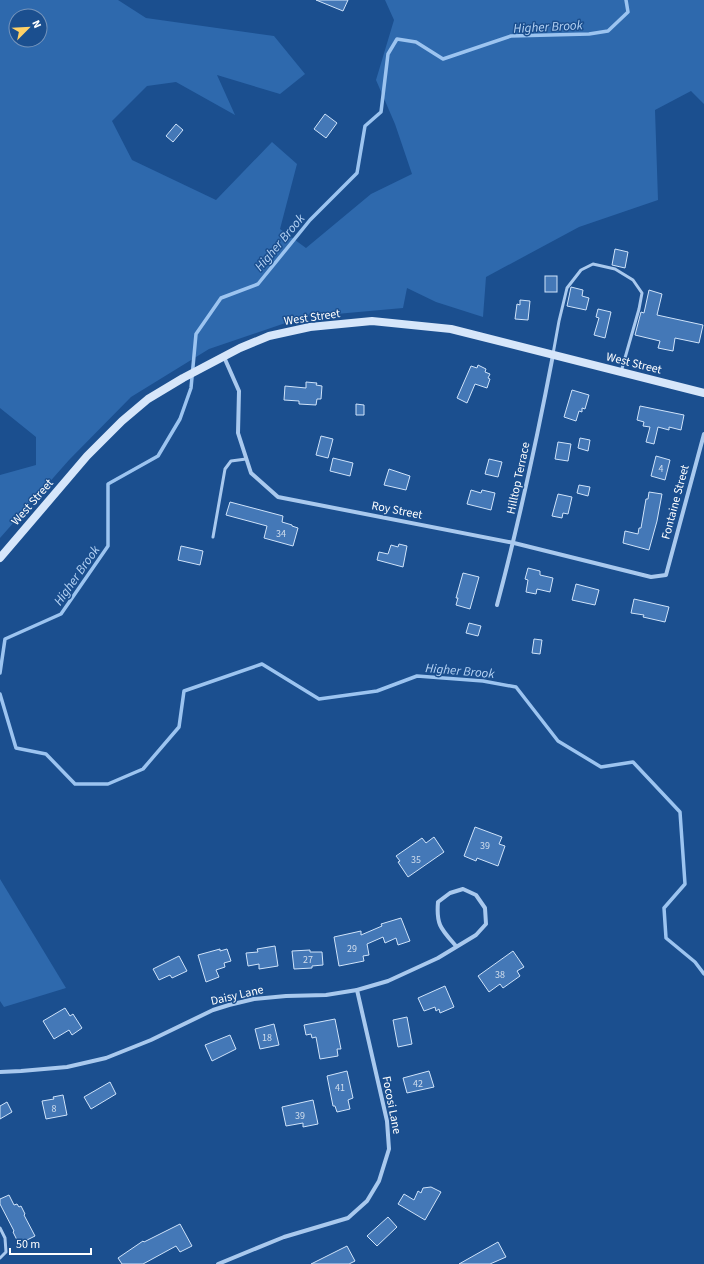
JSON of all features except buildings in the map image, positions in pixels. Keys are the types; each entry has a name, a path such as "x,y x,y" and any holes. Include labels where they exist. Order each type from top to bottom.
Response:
{"main road":[{"name":"West Street","path":"0,558 87,456 122,421 148,399 200,368 240,348 269,336 303,328 372,321 451,328 704,393"}],"street":[{"name":"Hilltop Terrace","path":"497,605 514,543 553,355"},
{"name":"Roy Street","path":"224,356 239,391 238,433 251,473 278,496 514,543 651,577 666,575"},
{"name":"Fontaine Street","path":"666,575 704,434"},
{"name":"Daisy Lane","path":"0,1072 67,1067 106,1058 151,1040 213,1010 236,1003 254,999 286,996 326,995 357,990 388,981 438,958 476,935 486,924 485,908 476,895 463,889 450,893 438,902 437,916 443,931 456,946"},
{"name":"Focosi Lane","path":"218,1264 284,1237 348,1218 367,1201 379,1181 389,1149 387,1121 357,990"}],"lane":[{"path":"553,355 567,288 581,270 593,264 615,269 633,280 642,293 639,309 621,372"},
{"path":"213,537 225,470 231,462 246,459"},
{"path":"0,1228 5,1238 6,1252 0,1258"}],"shaded area":[{"path":"0,0 118,0 146,18 274,36 305,74 280,94 217,75 235,115 176,82 147,86 112,121 132,160 216,200 272,142 297,164 280,229 306,248 371,194 412,174 395,124 376,80 394,20 385,0 704,0 704,104 691,91 655,110 658,200 579,227 486,277 483,317 436,302 407,288 403,308 303,317 209,349 131,397 69,460 0,538 0,475 36,465 36,437 0,408"},
{"path":"0,879 66,988 4,1007 0,1001"}],"waterway":[{"name":"Higher Brook","path":"0,673 5,639 61,614 108,546 108,484 158,456 180,419 191,388 196,334 221,298 258,284 310,220 357,173 365,126 381,112 388,54 397,39 416,42 443,59 511,36 589,34 608,31 628,12 626,0"},
{"name":"Higher Brook","path":"0,694 16,748 46,754 75,784 108,784 143,769 179,727 184,691 262,664 319,699 377,691 417,676 483,681 516,687 558,741 601,767 633,762 680,812 685,884 664,908 666,938 695,962 704,974"}]}
